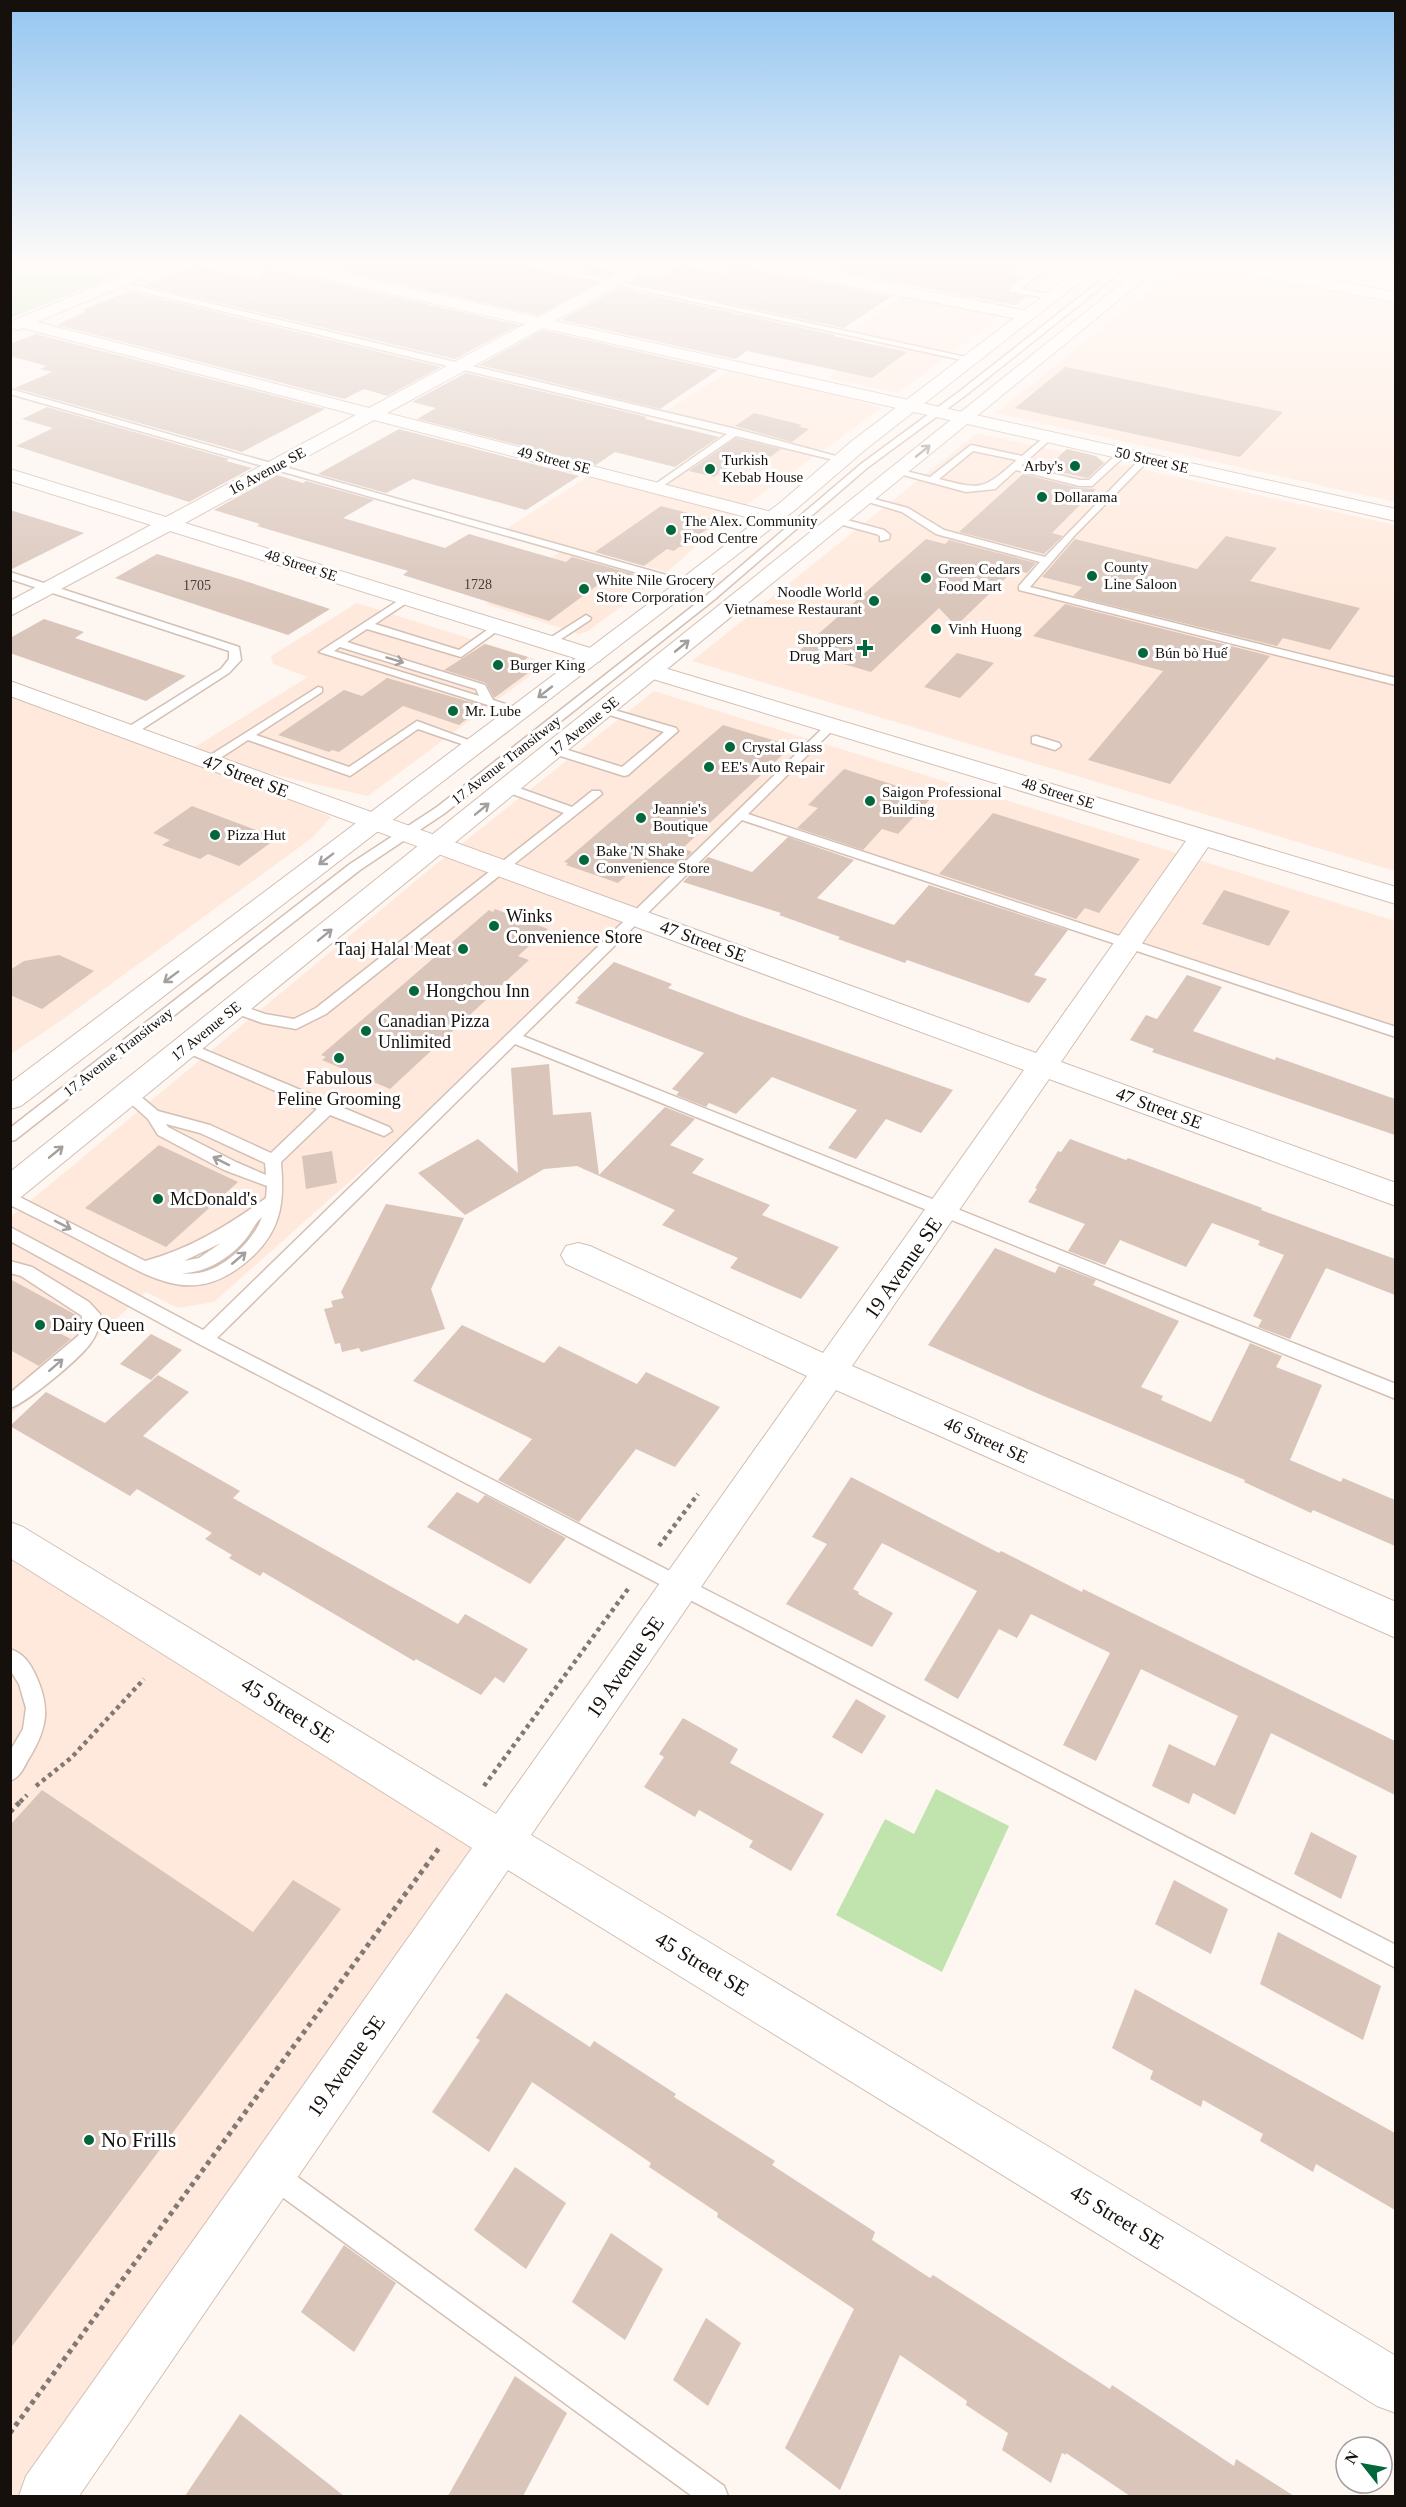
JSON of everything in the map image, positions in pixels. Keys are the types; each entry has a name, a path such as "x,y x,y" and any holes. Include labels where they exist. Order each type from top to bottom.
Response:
{"street":[{"name":"49 Street SE","path":"237,380 772,518"},
{"name":"16 Avenue SE","path":"10,610 435,380"},
{"name":"50 Street SE","path":"791,380 1395,515"},
{"path":"10,1099 687,584 944,380"},
{"name":"17 Avenue SE","path":"10,1189 1011,380"},
{"name":"48 Street SE","path":"10,475 592,656"},
{"name":"48 Street SE","path":"651,671 1395,896"},
{"name":"47 Street SE","path":"10,688 373,824 634,916 1395,1195"},
{"name":"19 Avenue SE","path":"46,2496 1202,837"},
{"name":"46 Street SE","path":"578,1255 831,1371 1395,1621"},
{"name":"45 Street SE","path":"10,1538 461,1817 1395,2387"}],"lane":[{"path":"519,380 842,459"},
{"name":"17 Avenue Transitway","path":"10,1136 355,867 441,810 661,638 838,487 979,380"},
{"path":"10,391 687,584"},
{"path":"657,487 736,432"},
{"path":"897,472 966,489 992,487 1048,437"},
{"path":"932,480 971,448 1024,459"},
{"path":"1015,467 1080,483 1092,483 1122,454"},
{"path":"1145,459 1046,560 1023,588 1395,682"},
{"path":"863,499 906,510 940,532 1046,560"},
{"path":"836,520 880,532 885,536 884,539"},
{"path":"10,574 235,649 235,660 225,671 129,732"},
{"path":"407,598 339,643 481,687 488,702 520,712"},
{"path":"548,643 586,618"},
{"path":"366,625 461,654 498,627"},
{"path":"207,762 318,690"},
{"path":"555,750 624,772 672,731 604,710"},
{"path":"205,1339 832,724"},
{"path":"247,736 350,772 417,725 476,745"},
{"path":"1036,740 1055,746"},
{"path":"508,788 574,812"},
{"path":"234,1008 262,1018 296,1024 321,1011 596,794"},
{"path":"738,815 1395,1032"},
{"path":"512,1037 1395,1392"},
{"path":"186,1047 384,1131"},
{"path":"128,1094 153,1114 163,1131 230,1166 260,1179 276,1182"},
{"path":"273,1160 328,1108"},
{"path":"153,1114 205,1128 273,1160"},
{"path":"10,1198 144,1267 172,1278 190,1280 212,1276 227,1269 262,1235 276,1200 273,1160"},
{"path":"144,1267 163,1263 184,1268 207,1260 237,1238 252,1217 276,1200"},
{"path":"10,1233 205,1339 1395,1957"},
{"path":"10,1267 26,1270 83,1307 91,1314 91,1326 84,1340 10,1401"},
{"path":"10,1658 20,1664 37,1700 34,1731 10,1771"},
{"path":"271,2174 714,2496"}],"path":[{"path":"10,2433 700,1491"},
{"path":"10,1812 32,1789 72,1756 144,1679"}],"shaded area":[{"path":"715,380 782,380 882,408 727,519 667,572 506,529 596,471 657,487 735,433 661,414"},
{"path":"837,380 915,380 898,393"},
{"path":"1037,380 1395,380 1395,502 996,413"},
{"path":"977,433 1395,525 1395,871 692,661"},
{"path":"560,552 658,579 588,631 579,634 486,604"},
{"path":"357,603 547,663 368,796 199,758 331,817 312,838 56,1024 11,1054 10,688 185,753 308,677 273,664 271,656"},
{"path":"654,691 1395,921 1395,1032 738,815 512,1037 214,1302 178,1308 146,1292 11,1414 11,1217 424,874"},
{"path":"10,1538 502,1842 46,2496 10,2496"}],"green space":[{"path":"936,1789 1009,1826 942,1972 836,1915 885,1819 914,1834"}],"building":[{"path":"34,380 213,380 325,409 242,452 15,388"},
{"path":"270,380 417,380 387,396 364,389 344,399"},
{"path":"453,380 495,380 719,437 675,467 615,452 596,465 417,419 436,408 412,402"},
{"path":"541,380 703,380 660,409"},
{"path":"1049,380 1128,380 1283,412 1240,457 1015,408"},
{"path":"47,407 229,459 226,461 252,468 189,502 16,446 53,428 22,419"},
{"path":"754,413 802,425 799,427 809,429 792,442 735,426"},
{"path":"399,429 579,476 526,510 413,479 386,493 318,474"},
{"path":"736,438 781,449 755,468 731,465 714,477 689,471"},
{"name":"Arby's","path":"1067,449 1096,456 1104,463 1088,478 1045,469"},
{"path":"1023,474 1079,488 1096,489 1052,533 1063,536 1044,554 959,532"},
{"path":"277,475 374,500 343,518 445,548 469,534 566,562 572,557 634,574 622,583 606,579 549,621 403,575 408,571 257,526 260,524 214,510"},
{"path":"661,506 715,520 711,523 714,524 682,547 674,551 667,549 644,566 595,552"},
{"path":"10,510 58,525 84,533 10,570"},
{"path":"1226,536 1277,548 1250,581 1360,608 1330,650 1283,638 1277,646 1073,596 1082,587 1042,577 1075,539 1197,569"},
{"path":"926,539 945,544 949,540 1036,563 1027,573 1014,570 956,626 939,608 871,672 799,651"},
{"path":"157,554 330,609 288,635 115,578"},
{"path":"1065,604 1270,656 1170,784 1088,760 1163,671 1033,636"},
{"path":"44,619 84,632 75,638 186,676 146,701 10,653 10,638"},
{"path":"485,644 528,657 523,661 530,664 525,668 532,670 494,698 486,683 444,670"},
{"path":"957,653 994,663 960,698 924,687"},
{"path":"387,678 484,706 459,725 403,706 339,752 332,750 329,752 278,735 344,690 362,696"},
{"path":"723,725 792,746 683,848 692,852 667,876 638,865 618,883 566,865 568,863 564,862"},
{"name":"Saigon Professional Building","path":"844,769 932,797 898,834 882,829 863,850 797,828 818,808 808,805"},
{"name":"Pizza Hut","path":"192,806 277,838 239,866 208,854 200,859 162,845 170,840 153,833"},
{"path":"993,813 1140,859 1099,913 1085,908 1076,919 939,874"},
{"path":"788,837 854,860 817,898 894,925 929,885 1068,930 1034,975 1047,979 1029,1003 907,960 905,963 779,915 781,913 683,882 708,857 752,872"},
{"path":"1224,890 1290,911 1269,946 1202,924"},
{"path":"495,909 548,929 518,956 529,960 390,1089 322,1060 326,1057 321,1055 489,910 493,912"},
{"path":"59,955 94,971 42,1009 10,995 10,970 24,961"},
{"path":"614,962 672,984 668,988 742,1016 953,1090 921,1133 886,1119 856,1159 828,1148 857,1110 772,1077 736,1114 709,1103 706,1107 676,1095 679,1092 672,1089 704,1053 575,1003 579,999 577,998"},
{"path":"1187,975 1222,987 1193,1031 1275,1060 1276,1057 1395,1099 1395,1135 1152,1052 1154,1049 1130,1040 1146,1015 1157,1019"},
{"path":"549,1064 553,1115 591,1112 599,1175 665,1107 695,1119 670,1145 704,1159 692,1173 770,1205 762,1215 839,1247 801,1299 730,1268 738,1258 662,1225 675,1210 577,1166 544,1169 465,1215 418,1173 478,1139 518,1173 511,1068"},
{"path":"1070,1139 1126,1160 1128,1158 1395,1259 1395,1295 1326,1268 1290,1339 1258,1327 1262,1320 1253,1316 1284,1255 1258,1245 1260,1241 1212,1223 1186,1267 1120,1240 1105,1265 1068,1251 1085,1224 1028,1202 1058,1151 1061,1152"},
{"name":"McDonald's","path":"159,1145 238,1182 166,1247 85,1208"},
{"path":"332,1151 337,1183 306,1189 302,1156"},
{"path":"386,1204 464,1218 431,1289 445,1329 361,1352 359,1348 342,1352 340,1343 335,1344 324,1309 333,1307 331,1301 344,1298 341,1292"},
{"path":"995,1248 1055,1273 1059,1266 1096,1280 1093,1285 1179,1321 1141,1387 1163,1396 1161,1400 1211,1422 1250,1343 1282,1356 1276,1367 1322,1385 1290,1460 1341,1482 1343,1478 1395,1500 1395,1546 1313,1510 1311,1513 1244,1482 1245,1480 928,1345"},
{"name":"Dairy Queen","path":"10,1279 78,1316 59,1333 71,1339 39,1366 10,1350"},
{"path":"462,1325 544,1363 559,1346 637,1384 646,1372 720,1407 675,1467 636,1449 579,1522 498,1480 532,1439 413,1381"},
{"path":"151,1334 182,1350 151,1380 120,1364"},
{"path":"158,1375 189,1392 143,1436 240,1491 233,1498 458,1624 465,1614 528,1649 504,1683 495,1677 481,1695 416,1659 414,1661 263,1572 260,1576 229,1558 232,1555 205,1539 212,1533 137,1489 130,1496 10,1426 46,1392 105,1423"},
{"path":"851,1477 999,1553 1001,1551 1082,1592 1083,1589 1395,1741 1395,1795 1271,1733 1235,1815 1193,1793 1189,1804 1152,1786 1169,1744 1215,1766 1238,1716 1141,1669 1096,1761 1063,1745 1110,1653 1031,1614 1017,1638 999,1629 958,1699 924,1680 977,1591 882,1543 853,1589 893,1613 872,1647 786,1604 827,1544 812,1537"},
{"path":"457,1492 478,1503 485,1495 566,1538 530,1584 427,1527"},
{"path":"856,1699 886,1716 862,1754 832,1737"},
{"path":"683,1718 738,1749 730,1763 824,1814 791,1871 749,1847 753,1841 699,1810 695,1817 644,1787 664,1757 659,1754"},
{"name":"No Frills","path":"42,1790 253,1932 293,1880 341,1909 10,2349 10,1825"},
{"path":"1311,1832 1357,1856 1341,1899 1294,1874"},
{"path":"1174,1880 1228,1909 1211,1954 1155,1924"},
{"path":"1278,1932 1381,1986 1363,2040 1260,1984"},
{"path":"1135,1989 1395,2133 1395,2210 1316,2164 1313,2172 1260,2141 1263,2134 1203,2100 1201,2107 1150,2079 1153,2071 1112,2048"},
{"path":"506,1993 590,2047 594,2041 676,2094 674,2097 775,2161 772,2165 875,2232 872,2240 930,2278 933,2275 1110,2389 1112,2385 1234,2466 1236,2459 1294,2496 1130,2496 1066,2453 1066,2455 1062,2453 1051,2483 1002,2450 1008,2433 966,2405 967,2401 900,2355 840,2490 785,2448 854,2309 717,2217 718,2213 649,2167 651,2163 532,2082 489,2152 432,2112 480,2040 476,2038"},
{"path":"515,2167 566,2203 526,2269 474,2230"},
{"path":"611,2233 663,2269 625,2340 572,2302"},
{"path":"344,2245 396,2283 354,2352 301,2312"},
{"path":"706,2318 741,2343 708,2406 673,2380"},
{"path":"515,2376 567,2413 523,2496 448,2496"},
{"path":"240,2414 344,2496 185,2496"}],"place":[{"name":"Arby's","path":"1075,466"},
{"name":"Turkish Kebab House","path":"710,469"},
{"name":"Dollarama","path":"1042,497"},
{"name":"The Alex. Community Food Centre","path":"671,530"},
{"name":"County Line Saloon","path":"1092,576"},
{"name":"Green Cedars Food Mart","path":"926,578"},
{"name":"White Nile Grocery Store Corporation","path":"584,589"},
{"name":"Noodle World Vietnamese Restaurant","path":"874,601"},
{"name":"Vinh Huong","path":"936,629"},
{"name":"Shoppers Drug Mart","path":"865,648"},
{"name":"Bún bò Huế","path":"1143,653"},
{"name":"Burger King","path":"498,665"},
{"name":"Mr. Lube","path":"453,711"},
{"name":"Crystal Glass","path":"730,747"},
{"name":"EE's Auto Repair","path":"709,767"},
{"name":"Saigon Professional Building","path":"870,801"},
{"name":"Jeannie's Boutique","path":"641,818"},
{"name":"Pizza Hut","path":"215,835"},
{"name":"Bake 'N Shake Convenience Store","path":"584,860"},
{"name":"Winks Convenience Store","path":"494,926"},
{"name":"Taaj Halal Meat","path":"463,949"},
{"name":"Hongchou Inn","path":"414,991"},
{"name":"Canadian Pizza Unlimited","path":"366,1031"},
{"name":"Fabulous Feline Grooming","path":"339,1058"},
{"name":"McDonald's","path":"158,1199"},
{"name":"Dairy Queen","path":"40,1325"},
{"name":"No Frills","path":"89,2140"}]}
